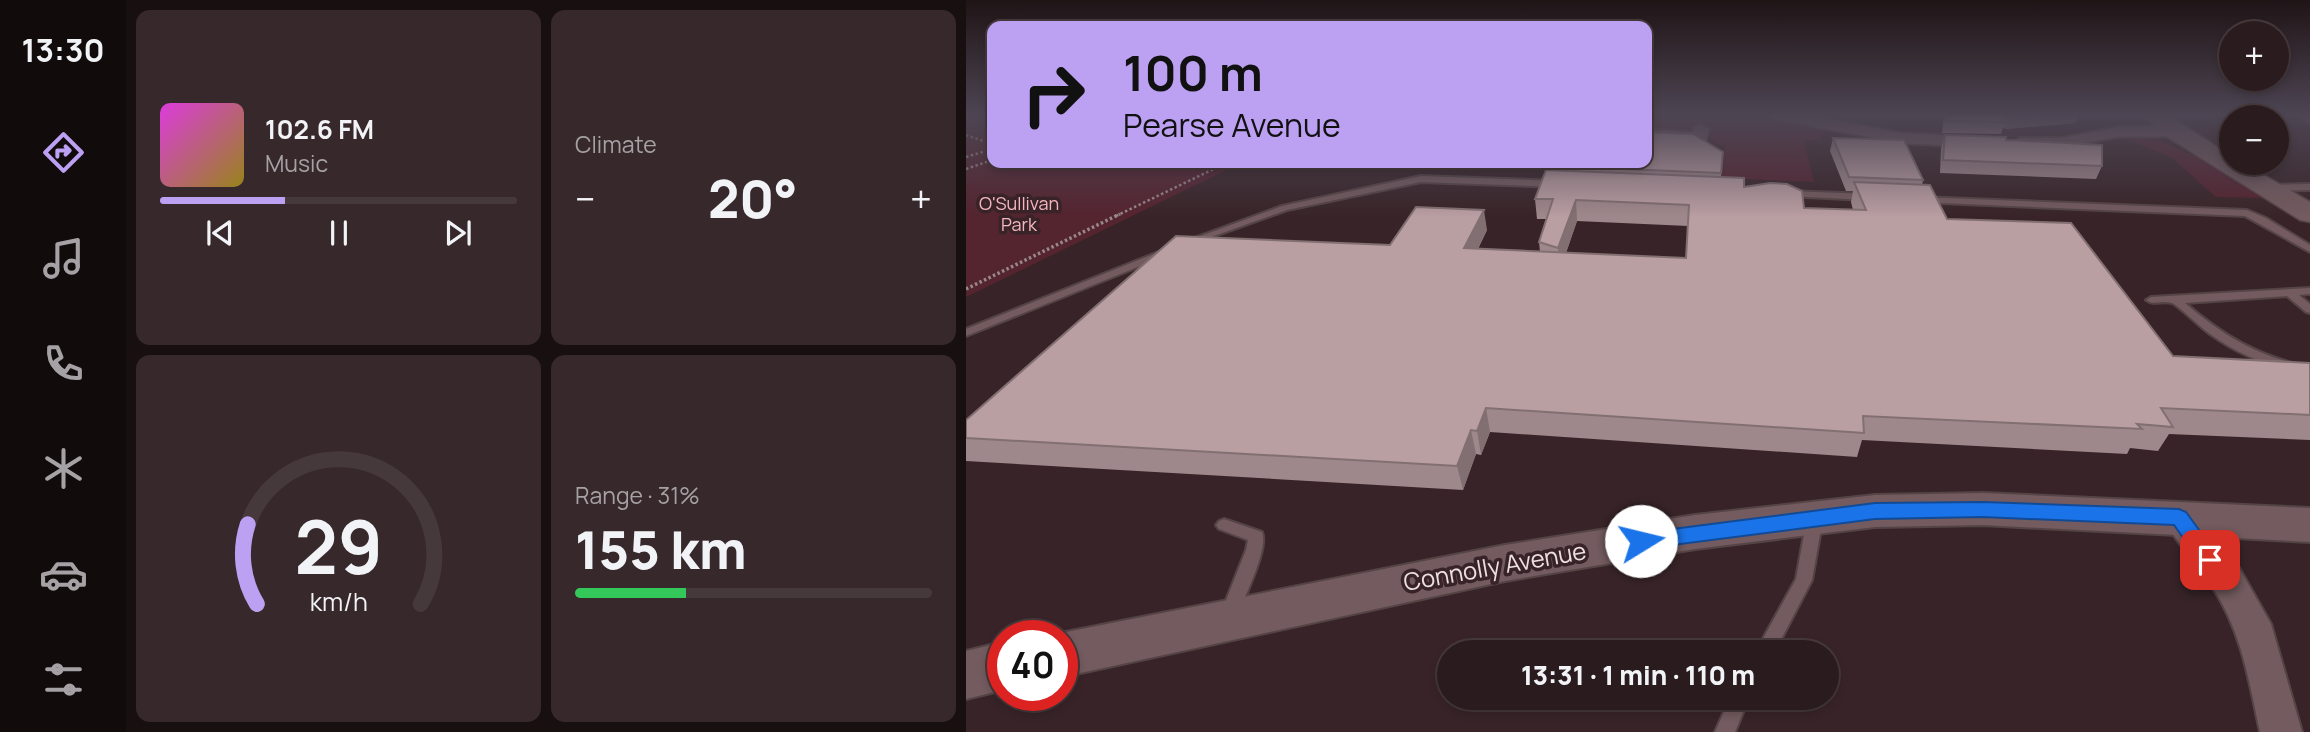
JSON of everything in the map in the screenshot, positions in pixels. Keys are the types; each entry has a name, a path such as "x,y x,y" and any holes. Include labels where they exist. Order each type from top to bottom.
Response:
{"main road":[{"path":"2202,148 2310,214"}],"street":[{"name":"Connolly Avenue","path":"1078,651 1505,563 1695,532 1875,511 1983,509 2310,525"},
{"path":"2179,517 2196,543 2225,577 2258,636 2281,732"},
{"path":"966,675 987,670"}],"lane":[{"path":"1184,244 1285,208 1421,179 1573,185"},
{"path":"2266,188 2310,187"},
{"path":"1781,194 1878,198"},
{"path":"1905,199 2247,213 2310,249"},
{"path":"966,333 1171,250"},
{"path":"2151,300 2310,291"},
{"path":"2290,293 2310,310"},
{"path":"2175,300 2206,328 2235,348 2270,363 2310,371"},
{"path":"1771,640 1804,580 1815,518"},
{"path":"1224,525 1256,536 1255,550 1228,620"},
{"path":"1725,732 1735,710"}],"path":[{"path":"966,157 987,148"},
{"path":"966,169 987,162"},
{"path":"966,289 1216,168"}],"green space":[{"name":"O'Sullivan Park","path":"966,148 987,148 987,168 1231,168 966,297"},
{"path":"1725,148 1806,148 1814,182 1721,178"},
{"path":"2148,148 2177,148 2195,156 2219,171 2219,175 2225,175 2262,198 2216,197 2172,158"}],"building":[{"path":"1652,148 1717,148 1723,152 1721,173 1600,168 1652,168"},
{"path":"1837,148 1908,148 1923,180 1849,177"},
{"path":"1944,148 2102,148 2102,166 1943,160"},
{"path":"1546,170 1744,178 1744,187 1770,183 1787,184 1802,191 1804,208 1866,210 1854,182 1930,185 1947,219 2071,223 2173,356 2310,363 2310,415 2161,408 2173,427 2137,424 2142,429 1863,416 1864,433 1486,408 1477,431 1471,430 1457,466 966,438 966,420 1176,236 1390,245 1416,207 1484,210 1464,248 1686,258 1689,205 1576,200 1558,248 1539,242 1553,199 1535,199"}],"route":[{"path":"1641,541 1875,511 1983,509 2179,517 2210,560"}]}
